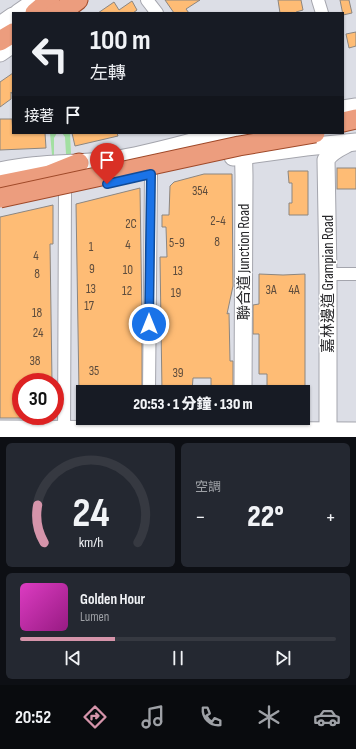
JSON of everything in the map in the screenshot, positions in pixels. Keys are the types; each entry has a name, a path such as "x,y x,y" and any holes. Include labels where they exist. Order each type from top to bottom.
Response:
{"main road":[{"path":"19,12 37,0"},
{"path":"36,12 50,0"},
{"path":"0,53 8,35 12,20"},
{"path":"0,171 49,164 114,160 196,137 219,134"},
{"name":"聯合道 Junction Road","path":"243,134 243,385"},
{"path":"0,193 230,142 275,134"},
{"path":"0,198 239,146 309,134"},
{"path":"0,205 243,155 299,147 351,136"},
{"name":"嘉林邊道 Grampian Road","path":"328,434 326,160 332,152 351,136"},
{"path":"0,185 50,175 79,163"},
{"path":"0,429 64,433 149,428 243,428 328,434 356,431"}],"street":[{"path":"147,0 156,12"},
{"path":"318,0 322,12"},
{"path":"149,385 151,174"},
{"path":"64,433 65,192"},
{"path":"328,274 356,274"}],"green space":[{"path":"50,134 56,134 54,138 54,155 52,155"},
{"path":"63,134 70,134 71,154 66,154 65,137"}],"building":[{"path":"165,0 200,0 186,9 188,12 173,12"},
{"path":"278,0 301,0 303,10 296,12 280,12"},
{"path":"340,0 349,0 352,13 344,15 344,12 342,12"},
{"path":"132,1 137,10 134,12 99,12 114,2 119,10"},
{"path":"356,32 356,46 349,48 346,34"},
{"path":"12,74 11,99 0,107 0,82"},
{"path":"0,119 12,119 12,134 45,134 46,148 0,150"},
{"path":"72,134 117,134 118,136 75,146"},
{"path":"337,168 356,168 356,189 337,189"},
{"path":"288,171 308,171 308,215 289,215 289,203 292,203 292,183 289,183"},
{"path":"204,174 232,174 233,286 227,314 229,313 230,361 233,361 233,385 211,385 211,378 193,378 192,385 162,385 160,257 167,257 166,227 162,227 162,215 169,215 170,186 174,182"},
{"path":"140,188 142,385 79,385 76,204"},
{"path":"53,205 53,244 50,244 52,373 12,373 12,418 0,418 0,217"},
{"path":"259,274 305,274 305,385 267,385 267,374 259,374 259,334 253,334 253,305 259,304"}],"route":[{"path":"107,184 151,174 149,324"}]}
